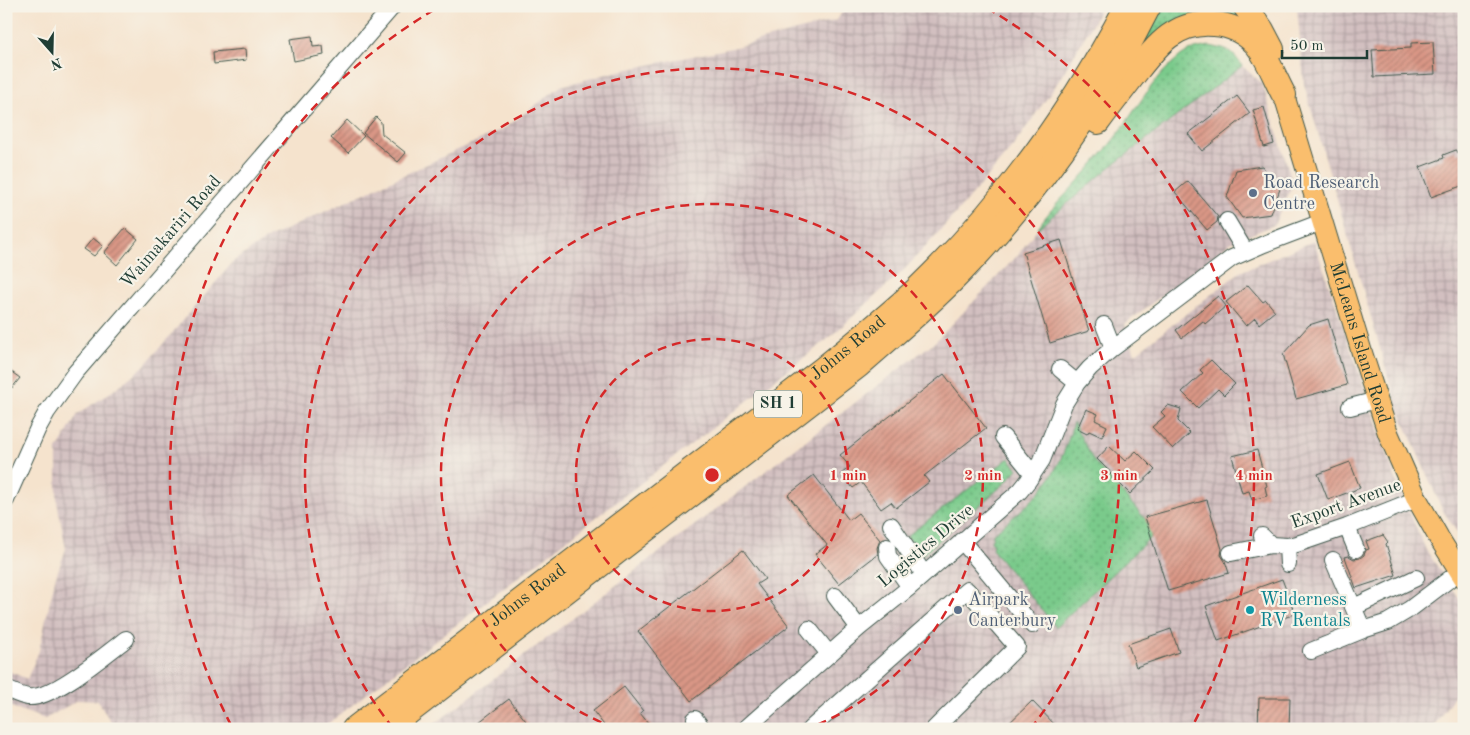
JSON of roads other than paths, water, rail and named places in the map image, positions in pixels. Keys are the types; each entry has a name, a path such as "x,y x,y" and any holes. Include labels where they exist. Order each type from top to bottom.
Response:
{"highway":[{"name":"Johns Road","path":"354,729 824,368 918,288 979,224 1031,160 1090,73 1127,6"},
{"name":"Johns Road","path":"387,729 858,366 920,312 952,281 1021,205 1072,136 1113,72 1149,6"},
{"path":"1245,6 1269,42 1282,76 1284,95"},
{"path":"858,366 904,334 944,302 979,266 1041,194 1152,52 1163,40 1176,31 1187,26 1209,23 1224,24 1240,30 1252,40 1262,53 1284,95"}],"main road":[{"name":"McLeans Island Road","path":"1284,95 1377,400 1396,454 1417,500 1461,575"}],"street":[{"name":"Waimakariri Road","path":"6,500 38,428 75,373 393,6"},
{"path":"1227,221 1245,252"},
{"name":"Logistics Drive","path":"744,729 1020,491 1042,460 1064,404 1077,382 1090,368 1113,348 1219,268 1245,252 1322,222"},
{"path":"1104,325 1113,348"},
{"path":"1060,369 1077,382"},
{"path":"1350,407 1377,400"},
{"path":"1003,437 1033,474"},
{"name":"Export Avenue","path":"1231,553 1273,543 1297,544 1417,500"},
{"path":"892,525 924,574"},
{"path":"1347,527 1356,549"},
{"path":"962,541 1032,625"},
{"path":"1273,543 1288,564"},
{"path":"887,547 888,556 910,586"},
{"path":"1333,560 1363,630"},
{"path":"1311,652 1363,630 1388,622 1461,575"},
{"path":"1354,607 1416,578"},
{"path":"810,729 967,590 1017,647 934,729"},
{"path":"835,596 859,628"},
{"path":"809,628 829,654"},
{"path":"6,689 28,697 43,695 60,687 126,639"}],"place":[{"name":"Road Research Centre","path":"1253,193"},
{"name":"Airpark Canterbury","path":"958,610"},
{"name":"Wilderness RV Rentals","path":"1250,610"}]}
